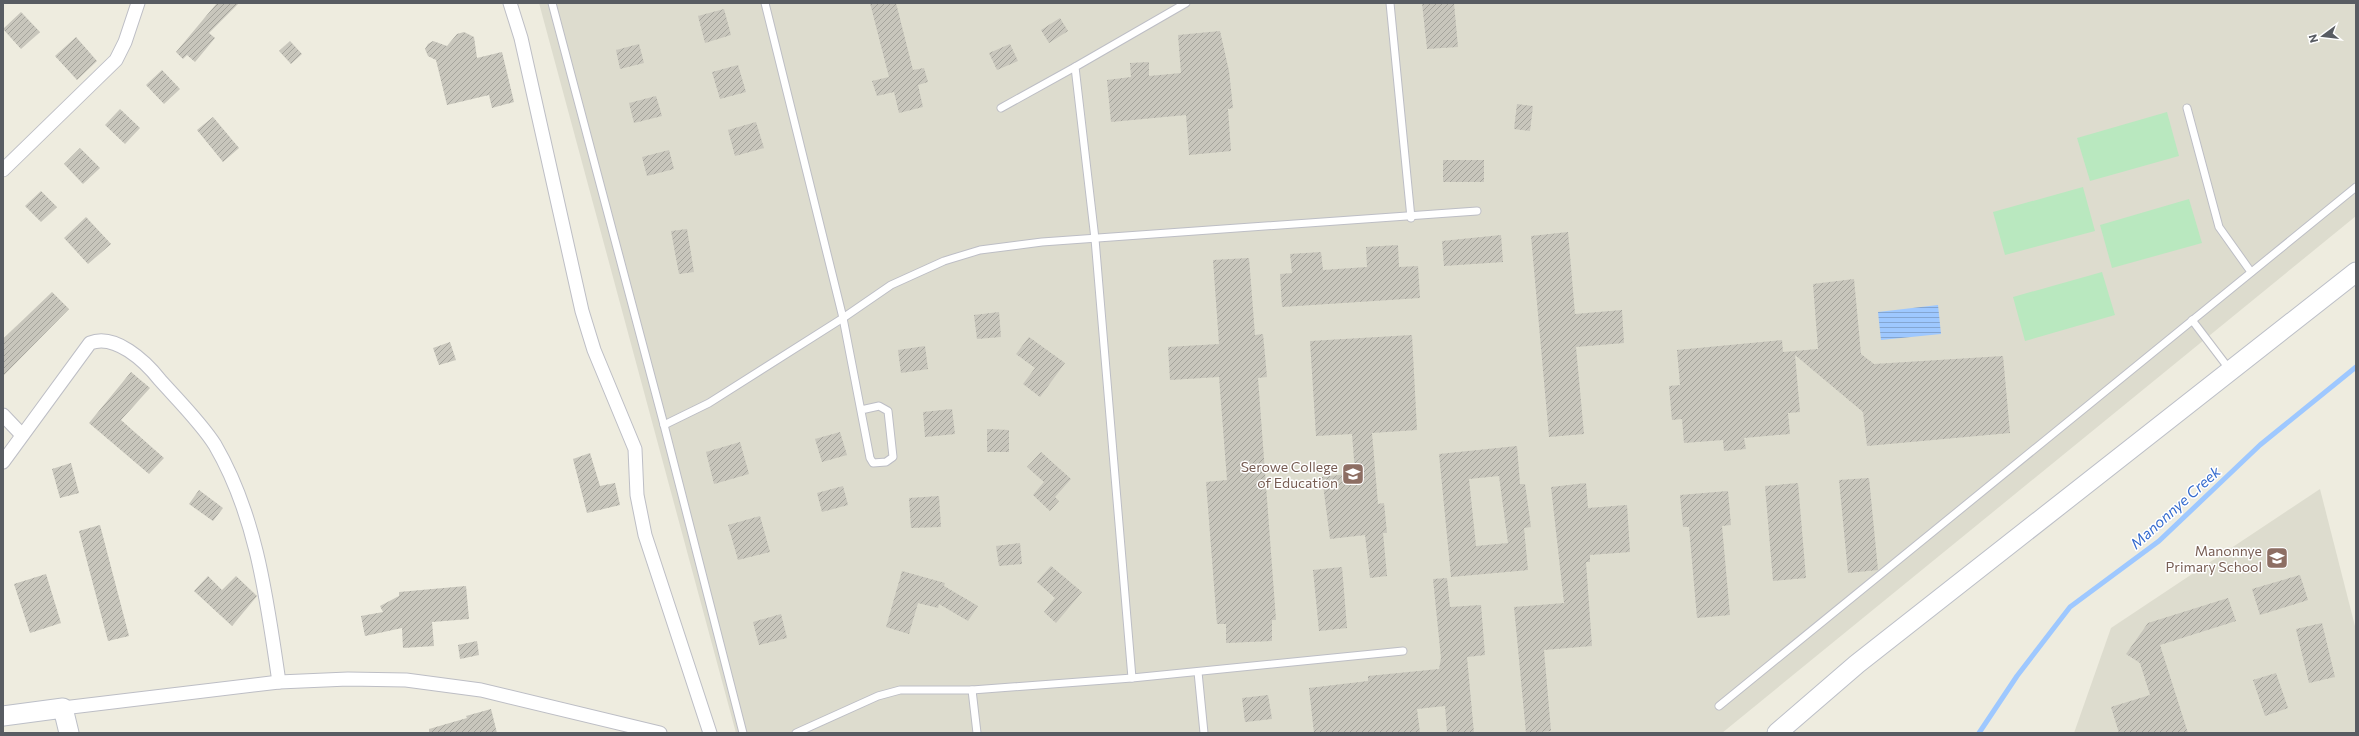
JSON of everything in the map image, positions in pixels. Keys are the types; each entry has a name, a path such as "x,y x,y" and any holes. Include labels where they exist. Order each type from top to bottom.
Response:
{"street":[{"path":"510,3 521,38 582,311 594,350 635,449 638,469 637,495 645,535 710,733"},
{"path":"3,170 116,60 125,42 137,4"},
{"path":"1777,733 1857,664 2356,272"},
{"path":"3,462 90,343 98,340 108,340 149,366 214,444 226,467 249,526 262,569 279,682"},
{"path":"3,416 22,435"},
{"path":"3,716 279,682 348,679 399,680 451,686 598,717 660,733"},
{"path":"63,708 69,733"}],"lane":[{"path":"552,3 664,425 743,733"},
{"path":"765,3 843,318 870,458 873,463 886,462 893,457 888,411 879,406 861,410"},
{"path":"1001,108 1186,3"},
{"path":"1390,3 1411,218"},
{"path":"1075,67 1095,239 1132,678"},
{"path":"2187,108 2219,227 2251,272"},
{"path":"1719,706 2356,187"},
{"path":"664,425 709,403 843,318 891,285 944,261 980,250 1042,242 1411,218 1477,211"},
{"path":"2192,320 2230,370"},
{"path":"796,733 886,694 900,690 972,690 1132,678 1403,651"},
{"path":"1198,672 1204,733"},
{"path":"972,690 977,733"}],"shaded area":[{"name":"Serowe College of Education","path":"539,3 2356,3 2356,216 1722,733 736,733"},
{"name":"Manonnye Primary School","path":"2320,489 2356,630 2356,733 2074,733 2111,628"}],"green space":[{"path":"2167,112 2179,156 2090,181 2077,138"},
{"path":"2083,187 2095,231 2005,255 1993,212"},
{"path":"2189,199 2202,243 2112,268 2100,225"},
{"path":"2102,272 2115,315 2025,341 2013,297"}],"water":[{"path":"1938,305 1941,334 1881,340 1878,312"}],"building":[{"path":"217,3 239,3 209,33 215,38 195,62 187,55 183,59 176,52"},
{"path":"870,3 896,3 913,70 924,68 928,82 918,85 923,107 899,113 894,92 877,96 872,81 889,77"},
{"path":"1422,3 1454,3 1458,47 1427,49"},
{"path":"724,9 731,35 705,43 698,16"},
{"path":"21,12 40,32 21,49 3,29"},
{"path":"1060,18 1068,31 1049,43 1041,30"},
{"path":"1220,31 1229,71 1233,108 1228,109 1231,151 1189,155 1186,115 1111,122 1107,80 1131,77 1130,63 1149,62 1149,76 1181,73 1178,35"},
{"path":"464,32 474,37 477,58 502,52 514,102 492,108 489,95 447,105 436,60 428,56 425,49 428,44 433,41 447,46 457,34"},
{"path":"76,37 97,61 77,80 55,56"},
{"path":"290,41 302,54 291,64 279,51"},
{"path":"639,44 644,63 620,69 616,50"},
{"path":"1010,44 1018,61 997,70 989,53"},
{"path":"738,65 746,92 720,99 712,72"},
{"path":"162,70 180,89 164,104 146,85"},
{"path":"656,96 662,116 634,123 629,103"},
{"path":"1517,104 1533,106 1530,131 1514,129"},
{"path":"120,109 140,128 125,144 105,125"},
{"path":"213,117 239,148 223,162 197,130"},
{"path":"756,122 764,148 735,156 728,130"},
{"path":"80,148 100,168 83,184 64,164"},
{"path":"669,150 674,169 647,176 642,157"},
{"path":"1443,160 1484,160 1484,182 1443,182"},
{"path":"41,191 57,207 41,222 25,206"},
{"path":"86,217 111,244 88,264 64,238"},
{"path":"687,229 694,272 679,274 671,231"},
{"path":"1568,232 1575,314 1622,310 1624,343 1576,347 1584,434 1549,437 1531,236"},
{"path":"1501,235 1503,262 1444,266 1442,241"},
{"path":"1398,245 1399,267 1418,266 1420,298 1282,307 1280,274 1292,273 1290,254 1321,252 1323,270 1367,267 1366,247"},
{"path":"1249,258 1255,335 1263,334 1267,377 1258,378 1276,620 1272,620 1272,641 1226,643 1226,624 1217,624 1206,482 1227,480 1219,377 1170,380 1168,347 1219,344 1213,260"},
{"path":"1854,279 1861,354 1874,364 2003,356 2010,433 1867,446 1863,412 1795,355 1800,412 1788,413 1790,434 1744,438 1746,449 1724,451 1723,440 1684,443 1682,419 1672,420 1669,386 1680,385 1677,350 1782,340 1783,352 1818,349 1813,284"},
{"path":"52,292 69,309 3,376 3,339"},
{"path":"999,312 1001,337 977,339 974,315"},
{"path":"1412,335 1417,430 1372,433 1378,504 1384,503 1387,533 1383,533 1387,576 1370,578 1365,535 1330,539 1322,477 1355,473 1352,434 1316,436 1310,341"},
{"path":"1029,337 1065,363 1040,397 1023,384 1035,368 1016,354"},
{"path":"450,342 456,360 439,365 433,348"},
{"path":"925,346 928,369 901,373 898,350"},
{"path":"131,372 150,388 121,420 164,458 149,474 89,423"},
{"path":"952,409 955,434 925,437 923,412"},
{"path":"987,429 1009,430 1009,452 987,452"},
{"path":"840,432 847,455 822,462 815,439"},
{"path":"740,442 749,474 714,484 706,452"},
{"path":"1517,446 1520,484 1525,484 1531,527 1524,528 1528,570 1451,577 1439,454","holes":["1499,476 1508,543 1476,546 1469,479"]},
{"path":"1041,452 1071,479 1055,497 1059,501 1050,511 1033,495 1044,482 1027,467"},
{"path":"590,453 600,486 615,483 620,505 587,513 573,459"},
{"path":"71,463 79,493 60,498 52,469"},
{"path":"1869,478 1878,570 1848,573 1839,480"},
{"path":"1586,483 1588,508 1627,505 1630,552 1590,555 1590,562 1586,562 1592,646 1544,650 1551,731 1526,733 1514,607 1564,603 1551,487"},
{"path":"1798,483 1806,578 1773,581 1765,486"},
{"path":"843,486 848,505 822,512 817,493"},
{"path":"199,490 223,508 213,521 189,504"},
{"path":"1728,491 1731,525 1722,526 1730,615 1697,618 1689,527 1683,527 1680,495"},
{"path":"939,496 941,527 911,528 909,498"},
{"path":"760,516 770,552 738,560 728,525"},
{"path":"100,525 129,636 108,641 79,531"},
{"path":"1020,543 1022,564 999,566 996,546"},
{"path":"1051,566 1082,592 1056,623 1044,612 1055,598 1037,582"},
{"path":"1342,567 1347,628 1319,631 1313,570"},
{"path":"902,571 945,583 944,586 978,606 968,621 939,604 938,608 918,603 909,634 886,627"},
{"path":"46,574 61,623 30,633 14,584"},
{"path":"2300,575 2308,600 2260,615 2252,589"},
{"path":"208,576 222,590 236,576 257,596 232,626 194,591"},
{"path":"1447,578 1450,607 1481,605 1485,655 1467,657 1474,733 1447,733 1445,706 1417,709 1420,733 1314,733 1309,688 1368,681 1368,676 1439,669 1441,658 1433,579"},
{"path":"466,586 469,619 432,622 434,646 403,648 402,628 365,636 361,616 383,612 380,606 399,596 399,592"},
{"path":"2228,598 2236,621 2160,645 2188,733 2119,733 2111,707 2150,695 2140,663 2126,654 2148,623"},
{"path":"781,614 787,638 759,645 753,622"},
{"path":"2322,623 2335,677 2309,683 2296,629"},
{"path":"477,641 479,655 460,659 458,645"},
{"path":"2276,673 2288,708 2265,716 2253,680"},
{"path":"1268,695 1272,719 1245,722 1242,698"},
{"path":"491,709 497,733 429,733 429,729"}],"waterway":[{"name":"Manonnye Creek","path":"1979,733 2017,676 2070,607 2159,541 2260,445 2356,367"}],"place":[{"name":"Serowe College of Education","path":"1353,474"},
{"name":"Manonnye Primary School","path":"2277,558"}]}
